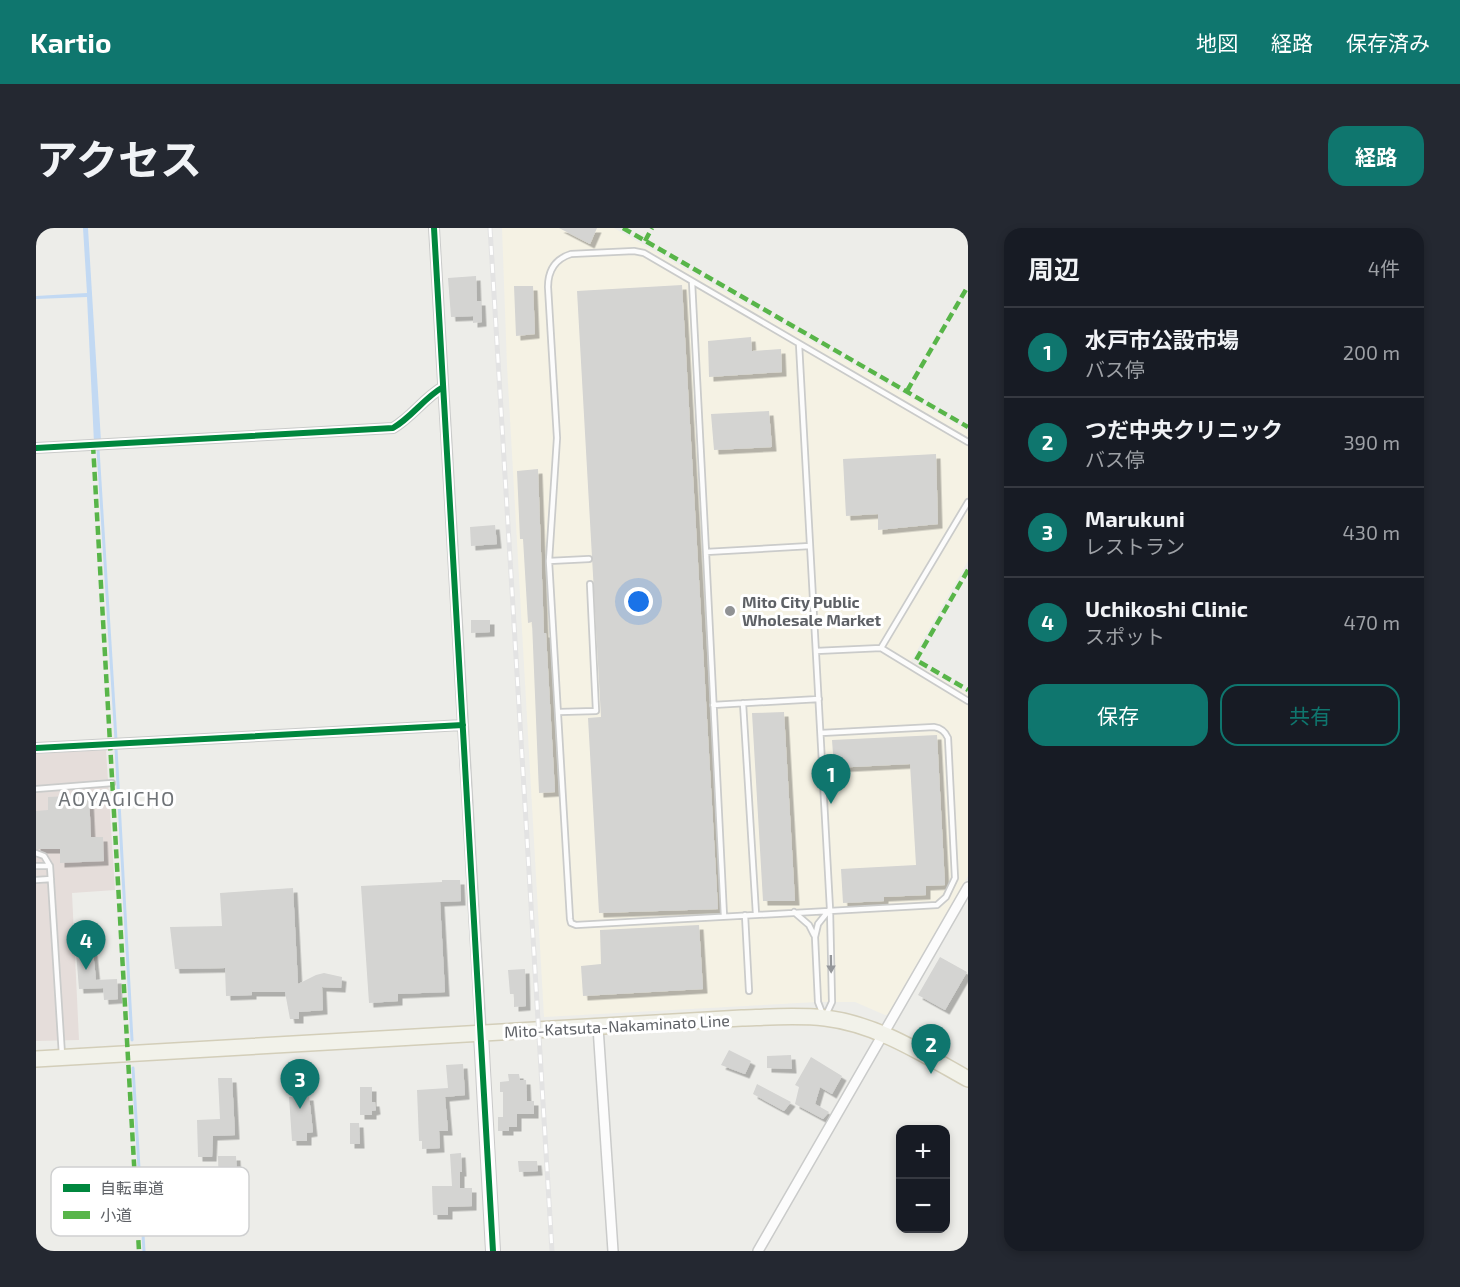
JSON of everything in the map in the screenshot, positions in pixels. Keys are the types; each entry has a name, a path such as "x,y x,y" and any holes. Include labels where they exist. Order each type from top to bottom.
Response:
{"main road":[{"name":"Mito-Katsuta-Nakaminato Line","path":"36,1059 788,1017 824,1018 854,1024 882,1034 968,1079"}],"street":[{"path":"434,228 493,1251"},
{"path":"36,448 393,428 405,421 443,387"},
{"path":"36,748 462,725"},
{"path":"758,1251 968,886"},
{"path":"598,1027 613,1251"}],"lane":[{"path":"821,733 934,727 946,733 955,878 942,902 576,925 571,923 549,561 557,438 548,286 548,276 553,265 562,257 571,254 634,251 644,254 968,442"},
{"path":"692,282 724,916"},
{"path":"799,345 830,909 832,1002 824,1018"},
{"path":"881,648 968,502"},
{"path":"705,552 810,546"},
{"path":"549,561 589,559"},
{"path":"559,712 596,711 590,584"},
{"path":"816,651 881,648 968,701"},
{"path":"713,705 819,699"},
{"path":"743,703 756,914"},
{"path":"36,789 112,783"},
{"path":"36,852 44,856 50,866 62,1058"},
{"path":"36,866 50,866"},
{"path":"36,879 51,879"},
{"path":"942,902 955,909"},
{"path":"824,1018 818,1002 815,937 818,924 830,909"},
{"path":"794,912 809,925 815,937"},
{"path":"745,915 749,991"}],"shaded area":[{"name":"Mito City Public Wholesale Market","path":"502,228 614,228 968,431 968,561 911,661 968,694 968,876 890,1014 885,1015 855,1002 818,1002 544,1017 507,366"},
{"path":"106,750 115,890 72,893 79,1040 36,1041 36,754"}],"water":[{"path":"83,228 88,228 101,441 94,443 87,297 36,299 36,296 87,293"}],"building":[{"path":"559,228 597,228 590,244"},
{"path":"476,276 477,301 481,301 482,322 473,323 473,316 451,317 448,278"},
{"path":"682,285 718,909 599,913 588,718 601,717 577,291"},
{"path":"514,286 533,286 535,334 516,336"},
{"path":"751,337 752,351 781,349 782,372 709,377 708,341"},
{"path":"769,411 772,447 714,450 711,414"},
{"path":"936,454 938,524 878,530 878,514 846,516 843,459"},
{"path":"538,469 544,633 546,633 555,792 539,793 532,622 528,623 523,539 520,539 517,471"},
{"path":"495,525 497,544 471,546 470,527"},
{"path":"471,620 490,620 490,632 471,633"},
{"path":"784,712 795,901 763,901 752,713"},
{"path":"937,735 945,885 926,886 926,895 884,897 884,901 843,903 841,869 916,865 910,764 834,768 832,740"},
{"path":"89,795 91,837 103,837 104,861 60,863 60,849 36,849 36,811 48,810 48,797"},
{"path":"442,880 460,880 461,901 440,902 445,992 398,994 398,1001 369,1003 361,886 442,882"},
{"path":"293,888 298,984 324,973 342,977 341,988 322,987 323,1010 299,1012 299,1019 290,1019 285,992 252,992 252,995 226,996 225,968 175,969 170,927 222,926 220,893"},
{"path":"699,925 703,989 583,996 581,966 601,964 600,930"},
{"path":"93,951 96,980 117,979 118,999 104,1000 103,988 79,989 76,952"},
{"path":"940,957 967,972 945,1010 918,995"},
{"path":"525,969 526,1006 514,1007 514,994 510,994 508,970"},
{"path":"729,1050 751,1061 745,1074 721,1065"},
{"path":"791,1055 792,1069 767,1068 767,1056"},
{"path":"811,1057 842,1076 832,1094 820,1087 815,1104 829,1112 823,1119 795,1104 799,1087 795,1085"},
{"path":"463,1064 465,1095 445,1097 448,1131 439,1131 440,1148 422,1149 422,1141 419,1141 417,1090 448,1088 446,1065"},
{"path":"508,1074 519,1074 520,1080 526,1080 527,1101 534,1101 534,1114 517,1114 517,1127 509,1127 509,1131 498,1131 498,1117 503,1117 503,1092 500,1092 500,1082 509,1081"},
{"path":"218,1078 232,1078 235,1135 213,1136 212,1157 198,1157 197,1120 220,1119"},
{"path":"757,1084 791,1102 784,1111 753,1094"},
{"path":"360,1087 372,1087 372,1102 375,1102 376,1110 372,1111 372,1115 360,1115"},
{"path":"309,1096 313,1132 307,1133 307,1141 292,1141 289,1097"},
{"path":"350,1123 359,1123 360,1144 350,1144"},
{"path":"461,1153 460,1188 472,1188 472,1206 448,1207 448,1215 433,1215 432,1186 452,1186 450,1154"},
{"path":"218,1156 236,1156 237,1167 218,1167"},
{"path":"518,1161 537,1161 538,1171 519,1172"}],"waterway":[{"path":"98,449 116,740"},
{"path":"116,748 132,1040"},
{"path":"133,1068 139,1167"},
{"path":"143,1236 144,1251"}],"railway":[{"path":"490,228 552,1251"}],"marked path":[{"path":"623,228 968,427"},
{"path":"645,241 652,228"},
{"path":"907,391 968,286"},
{"path":"93,445 134,1167"},
{"path":"968,570 916,660 968,690"},
{"path":"138,1236 139,1251"}],"cycle path":[{"path":"434,228 493,1251"},
{"path":"36,448 393,428 443,387"},
{"path":"36,748 463,725"}],"place":[{"name":"Mito City Public Wholesale Market","path":"730,611"},
{"name":"水戸市公設市場","path":"831,804"},
{"name":"Uchikoshi Clinic","path":"86,970"},
{"name":"つだ中央クリニック","path":"931,1074"},
{"name":"Marukuni","path":"300,1109"}],"district":[{"name":"AOYAGICHO","path":"117,799"}]}
